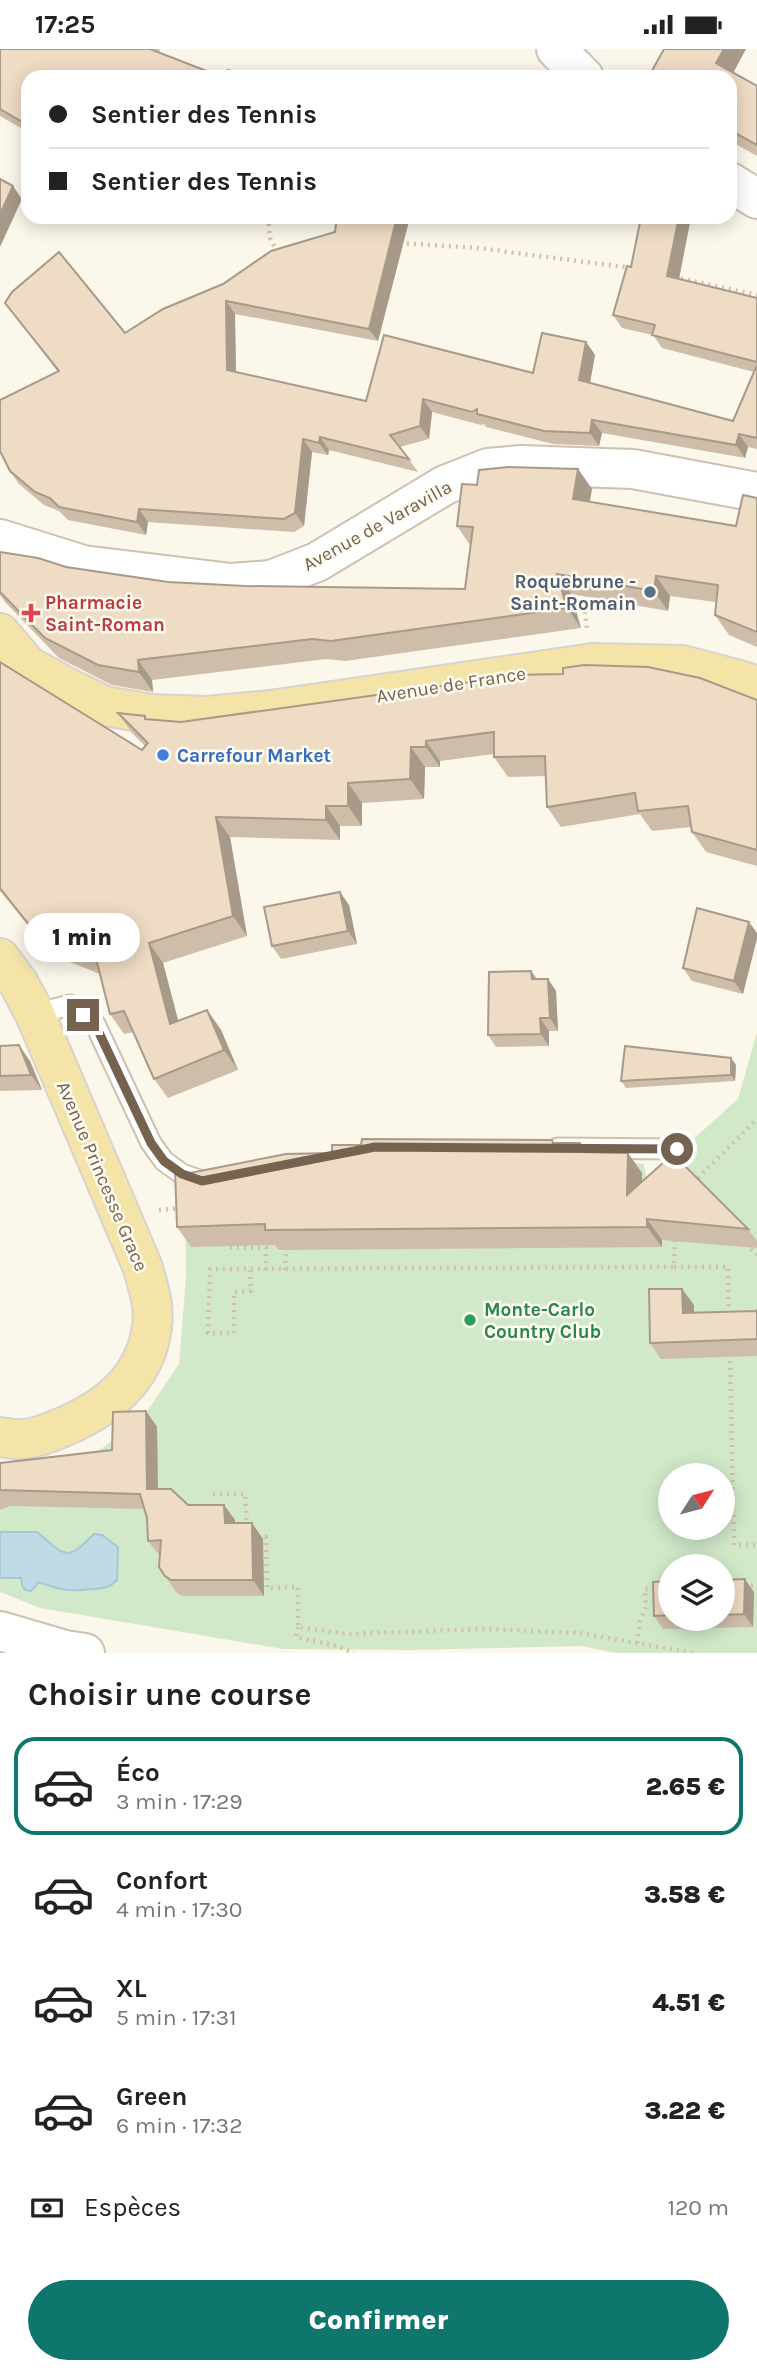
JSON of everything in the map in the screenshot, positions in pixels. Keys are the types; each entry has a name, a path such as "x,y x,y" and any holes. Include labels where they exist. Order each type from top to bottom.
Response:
{"main road":[{"name":"Avenue de France","path":"0,633 14,660 105,706 152,714 206,716 319,704 593,663 682,665 757,686"},
{"name":"Avenue Princesse Grace","path":"0,958 19,984 35,1014 143,1268 151,1299 153,1325 138,1370 125,1388 106,1404 81,1419 24,1440 0,1437"}],"street":[{"path":"556,49 577,70"},
{"path":"737,186 757,199"},
{"name":"Avenue de Varavilla","path":"0,539 83,565 231,583 271,580 317,562 445,485 488,468 521,465 633,469 757,492"},
{"path":"0,1632 85,1653"}],"lane":[{"path":"35,1014 70,1006 95,1024 151,1143 164,1161 182,1174 202,1181 215,1179"},
{"path":"540,1148 677,1149"}],"path":[{"path":"269,224 270,238 280,257"},
{"path":"396,242 478,248 636,269"},
{"path":"663,275 757,295"},
{"path":"583,584 581,597 593,663"},
{"path":"690,1187 757,1119"},
{"path":"674,1267 675,1233 682,1233"},
{"path":"741,1239 757,1255"},
{"path":"230,1247 266,1248 266,1270"},
{"path":"285,1270 286,1250"},
{"path":"250,1270 251,1291 234,1291 234,1333 208,1333 210,1269 728,1267 730,1328"},
{"path":"730,1341 734,1545 757,1545"},
{"path":"214,1494 245,1493 247,1537 267,1537 267,1588 298,1587 296,1637 337,1646 354,1653"},
{"path":"735,1586 757,1585"},
{"path":"637,1643 640,1621 646,1607 645,1589 658,1588"},
{"path":"298,1627 347,1634 485,1629 580,1633 693,1653"}],"green space":[{"name":"Monte-Carlo Country Club","path":"757,1032 757,1653 616,1653 581,1646 409,1650 283,1649 40,1608 0,1592 0,1472 60,1466 98,1451 142,1419 179,1364 186,1277 185,1185 551,1152 644,1164 647,1182 670,1179 690,1142 738,1099"}],"water":[{"path":"0,1532 37,1532 54,1547 66,1553 77,1549 94,1534 102,1535 118,1547 117,1580 105,1587 77,1590 59,1589 39,1582 31,1591 25,1590 21,1578 0,1578"}],"building":[{"path":"0,49 150,49 204,70 21,70 21,121 0,109"},
{"path":"664,49 724,49 716,63 728,70 652,70"},
{"path":"737,75 757,86 757,145 737,134"},
{"path":"0,179 13,186 0,214"},
{"path":"336,224 395,224 369,329 226,301 227,370 366,401 384,335 533,373 542,333 586,342 579,380 733,421 757,365 757,438 739,434 736,445 592,420 590,433 544,431 477,414 477,409 472,412 423,399 420,426 390,435 409,459 320,437 319,443 303,439 295,513 284,519 139,509 137,522 59,507 50,498 35,492 10,471 0,451 0,400 59,371 5,303 12,292 59,252 125,333 163,309 223,284 271,251 335,232"},
{"path":"640,224 678,224 667,276 757,298 757,362 652,335 655,325 613,315 627,266 631,267"},
{"path":"508,467 578,469 573,499 736,526 743,495 757,498 757,632 715,615 718,585 656,576 654,591 557,574 567,608 331,641 312,639 138,660 139,672 98,665 45,638 0,592 0,552 38,558 66,567 168,582 245,586 465,589 473,527 457,526 462,484 477,485 479,470"},
{"path":"0,662 142,750 148,743 118,713 145,716 145,719 181,722 515,678 515,675 563,674 563,668 584,665 648,667 700,678 757,700 757,850 692,832 688,806 638,811 635,793 547,807 545,756 494,757 494,732 426,741 426,747 411,747 410,779 348,783 348,806 326,806 326,820 216,817 233,916 149,943 170,1024 207,1010 224,1050 154,1079 124,1011 110,1014 96,958 38,936 0,888"},
{"path":"340,892 348,931 272,946 264,907"},
{"path":"697,908 749,922 734,981 683,968"},
{"path":"531,971 532,979 548,979 550,1018 540,1018 541,1034 488,1035 489,972"},
{"path":"19,1045 31,1075 0,1076 0,1046"},
{"path":"625,1046 731,1058 731,1075 621,1081"},
{"path":"362,1139 552,1140 553,1143 580,1143 581,1152 628,1153 627,1195 673,1154 748,1229 647,1219 647,1227 265,1230 265,1224 177,1227 175,1169 190,1173 286,1154 332,1153 332,1145 361,1145"},
{"path":"649,1289 682,1289 683,1313 757,1310 757,1339 650,1343"},
{"path":"146,1411 147,1489 171,1489 188,1505 224,1505 225,1523 252,1523 253,1580 171,1580 165,1576 159,1567 161,1540 148,1541 147,1518 140,1494 0,1490 0,1463 112,1450 113,1412"},
{"path":"735,1579 745,1579 744,1614 735,1614"},
{"path":"653,1582 658,1582 658,1616 654,1616"}],"place":[{"name":"Roquebrune - Saint-Romain","path":"650,592"},
{"name":"Pharmacie Saint-Roman","path":"31,613"},
{"name":"Carrefour Market","path":"163,755"},
{"name":"Monte-Carlo Country Club","path":"470,1320"}],"route":[{"path":"83,1015 95,1024 151,1143 164,1161 182,1174 202,1181 375,1147 677,1149"}]}
